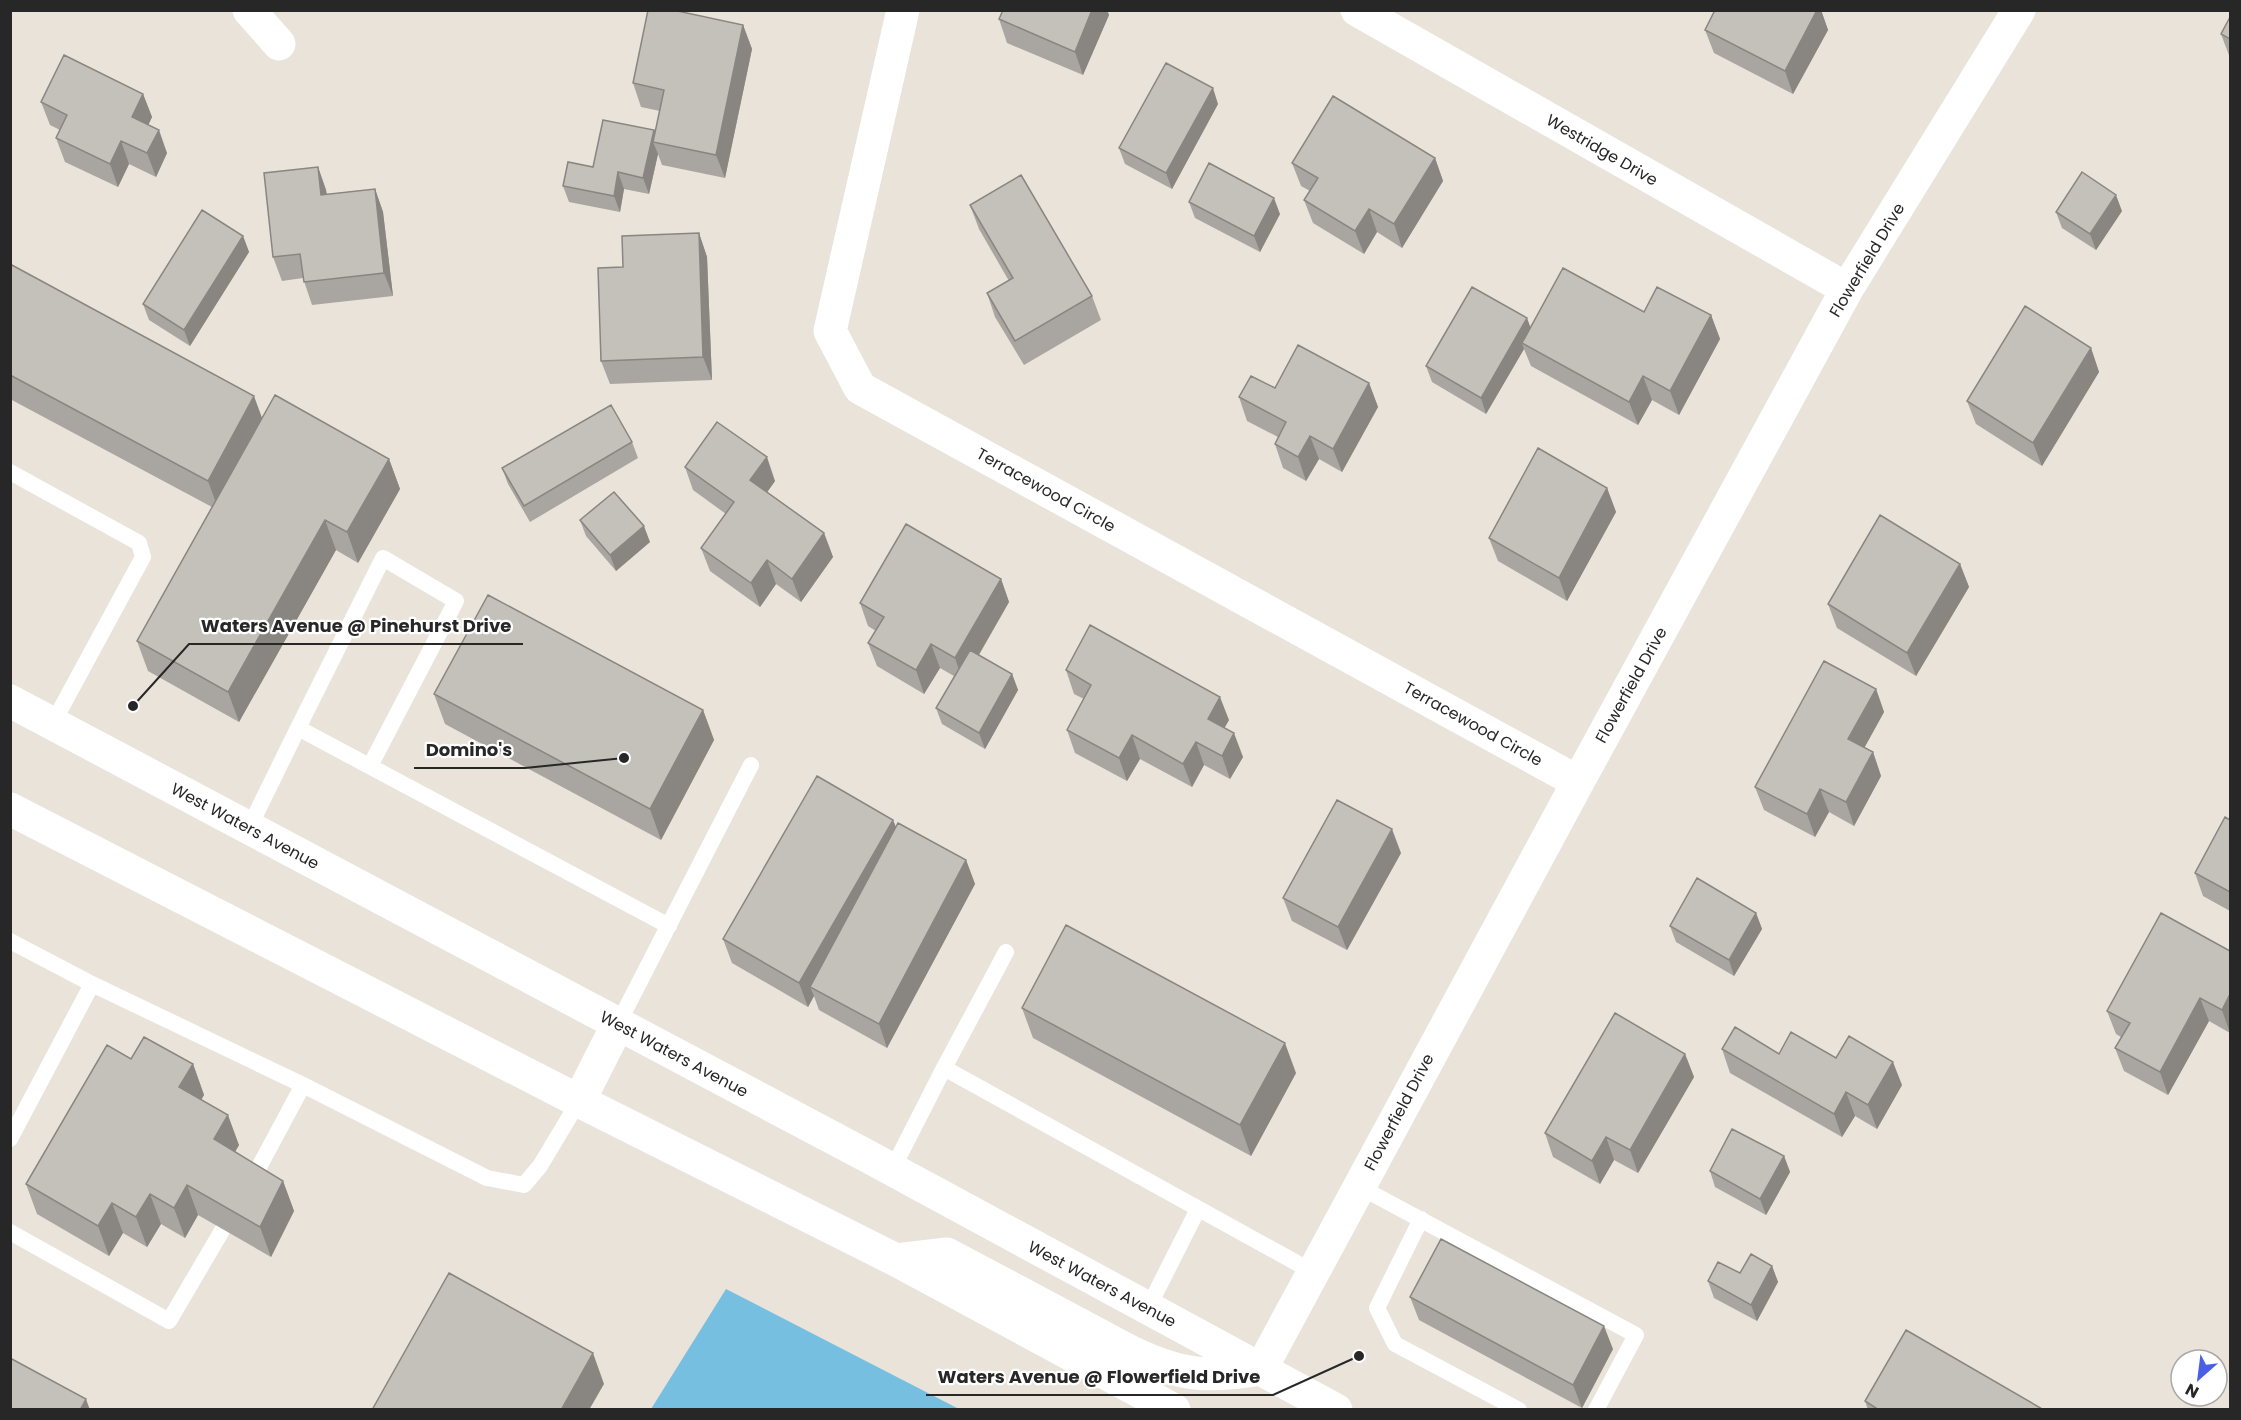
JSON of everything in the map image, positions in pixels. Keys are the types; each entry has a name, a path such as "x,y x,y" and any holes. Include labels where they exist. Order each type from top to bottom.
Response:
{"street":[{"path":"249,10 279,44"},
{"name":"Terracewood Circle","path":"903,10 830,332 860,388 1578,782"},
{"name":"Westridge Drive","path":"1357,10 1847,289"},
{"name":"Flowerfield Drive","path":"1261,1369 1358,1186 1847,289 2019,10"},
{"name":"West Waters Avenue","path":"10,701 892,1170 1336,1410"},
{"path":"10,809 579,1101 896,1260 1174,1410"},
{"path":"579,1101 618,1024"},
{"path":"896,1260 947,1254 1133,1353 1174,1370 1211,1376 1261,1369"}],"lane":[{"path":"10,472 139,543 143,557 53,723"},
{"path":"249,828 383,558 456,601 370,766"},
{"path":"298,728 669,926"},
{"path":"618,1024 751,765"},
{"path":"10,941 488,1178 524,1185 540,1166 579,1101"},
{"path":"892,1170 1006,952"},
{"path":"10,1139 93,984"},
{"path":"944,1068 1313,1272"},
{"path":"249,1185 303,1085"},
{"path":"1358,1186 1636,1335 1596,1410"},
{"path":"1148,1308 1198,1209"},
{"path":"1421,1219 1377,1308 1381,1317 1395,1344 1514,1408"},
{"path":"10,1232 169,1321 223,1229"}],"water":[{"path":"726,1289 959,1409 651,1409"}],"building":[{"path":"648,10 673,10 743,25 716,155 653,142 664,90 633,83"},
{"path":"1003,10 1092,10 1075,52 999,19"},
{"path":"1715,10 1817,10 1785,71 1705,30"},
{"path":"2230,17 2230,39 2221,34"},
{"path":"64,55 143,94 132,117 159,130 147,153 121,141 110,164 56,138 67,115 41,102"},
{"path":"1166,63 1213,88 1166,173 1119,148"},
{"path":"1333,96 1435,158 1394,224 1369,209 1355,231 1304,200 1318,178 1292,163"},
{"path":"603,120 654,130 643,178 618,172 614,196 563,186 568,162 593,167"},
{"path":"1209,163 1274,198 1254,236 1189,202"},
{"path":"318,167 321,195 375,189 384,273 304,282 300,254 273,257 264,173"},
{"path":"2082,172 2116,195 2090,234 2056,212"},
{"path":"1021,175 1092,296 1015,341 987,293 1013,278 970,205"},
{"path":"202,210 243,236 184,330 143,304"},
{"path":"699,233 703,357 601,361 598,268 623,267 622,236"},
{"path":"10,264 254,396 208,481 10,375"},
{"path":"1563,268 1644,312 1657,287 1711,315 1670,391 1643,376 1629,402 1522,343"},
{"path":"1472,287 1527,318 1481,398 1426,366"},
{"path":"2025,306 2091,348 2033,443 1967,401"},
{"path":"1298,345 1369,383 1333,449 1310,436 1298,457 1275,444 1286,422 1239,397 1251,376 1275,388"},
{"path":"275,395 389,459 347,532 325,520 228,692 137,641"},
{"path":"611,405 632,442 524,506 502,468"},
{"path":"717,422 767,457 750,480 824,533 792,579 767,560 751,583 701,548 734,502 685,467"},
{"path":"1538,448 1607,488 1559,578 1489,538"},
{"path":"614,492 644,526 610,555 580,520"},
{"path":"1880,515 1960,564 1907,653 1828,604"},
{"path":"906,524 1001,579 955,658 931,644 916,670 868,643 884,617 860,603"},
{"path":"488,595 703,710 650,809 434,694"},
{"path":"1090,625 1220,697 1208,719 1234,733 1222,756 1196,742 1183,764 1132,735 1119,758 1067,730 1091,685 1066,670"},
{"path":"970,650 1012,674 979,733 936,708"},
{"path":"1824,661 1876,689 1848,739 1873,752 1846,802 1820,789 1807,814 1755,787"},
{"path":"817,776 893,820 799,983 723,939"},
{"path":"1337,800 1392,829 1338,927 1283,898"},
{"path":"2225,817 2230,820 2230,892 2195,873"},
{"path":"898,823 966,860 879,1024 810,987"},
{"path":"1697,878 1756,913 1729,960 1670,926"},
{"path":"2161,913 2230,951 2230,994 2222,1010 2200,998 2160,1072 2115,1048 2130,1023 2107,1011"},
{"path":"1066,925 1285,1043 1240,1125 1022,1008"},
{"path":"1615,1013 1685,1054 1630,1150 1606,1137 1592,1161 1545,1133"},
{"path":"1735,1027 1779,1054 1791,1032 1836,1058 1849,1036 1893,1062 1868,1105 1846,1092 1834,1114 1722,1049"},
{"path":"144,1037 193,1064 179,1087 228,1115 214,1139 283,1181 260,1227 187,1185 174,1208 150,1194 136,1217 112,1203 98,1226 26,1184 107,1045 131,1059"},
{"path":"1732,1129 1784,1156 1760,1199 1710,1171"},
{"path":"1441,1239 1604,1326 1573,1385 1410,1297"},
{"path":"1751,1254 1772,1266 1751,1305 1708,1281 1718,1262 1740,1273"},
{"path":"449,1273 593,1353 561,1410 372,1410"},
{"path":"1906,1330 2044,1410 1879,1410 1865,1401"},
{"path":"10,1358 86,1399 80,1410 10,1410"}],"place":[{"name":"Waters Avenue @ Pinehurst Drive","path":"133,706"},
{"name":"Domino's","path":"624,758"},
{"name":"Waters Avenue @ Flowerfield Drive","path":"1359,1356"}]}
